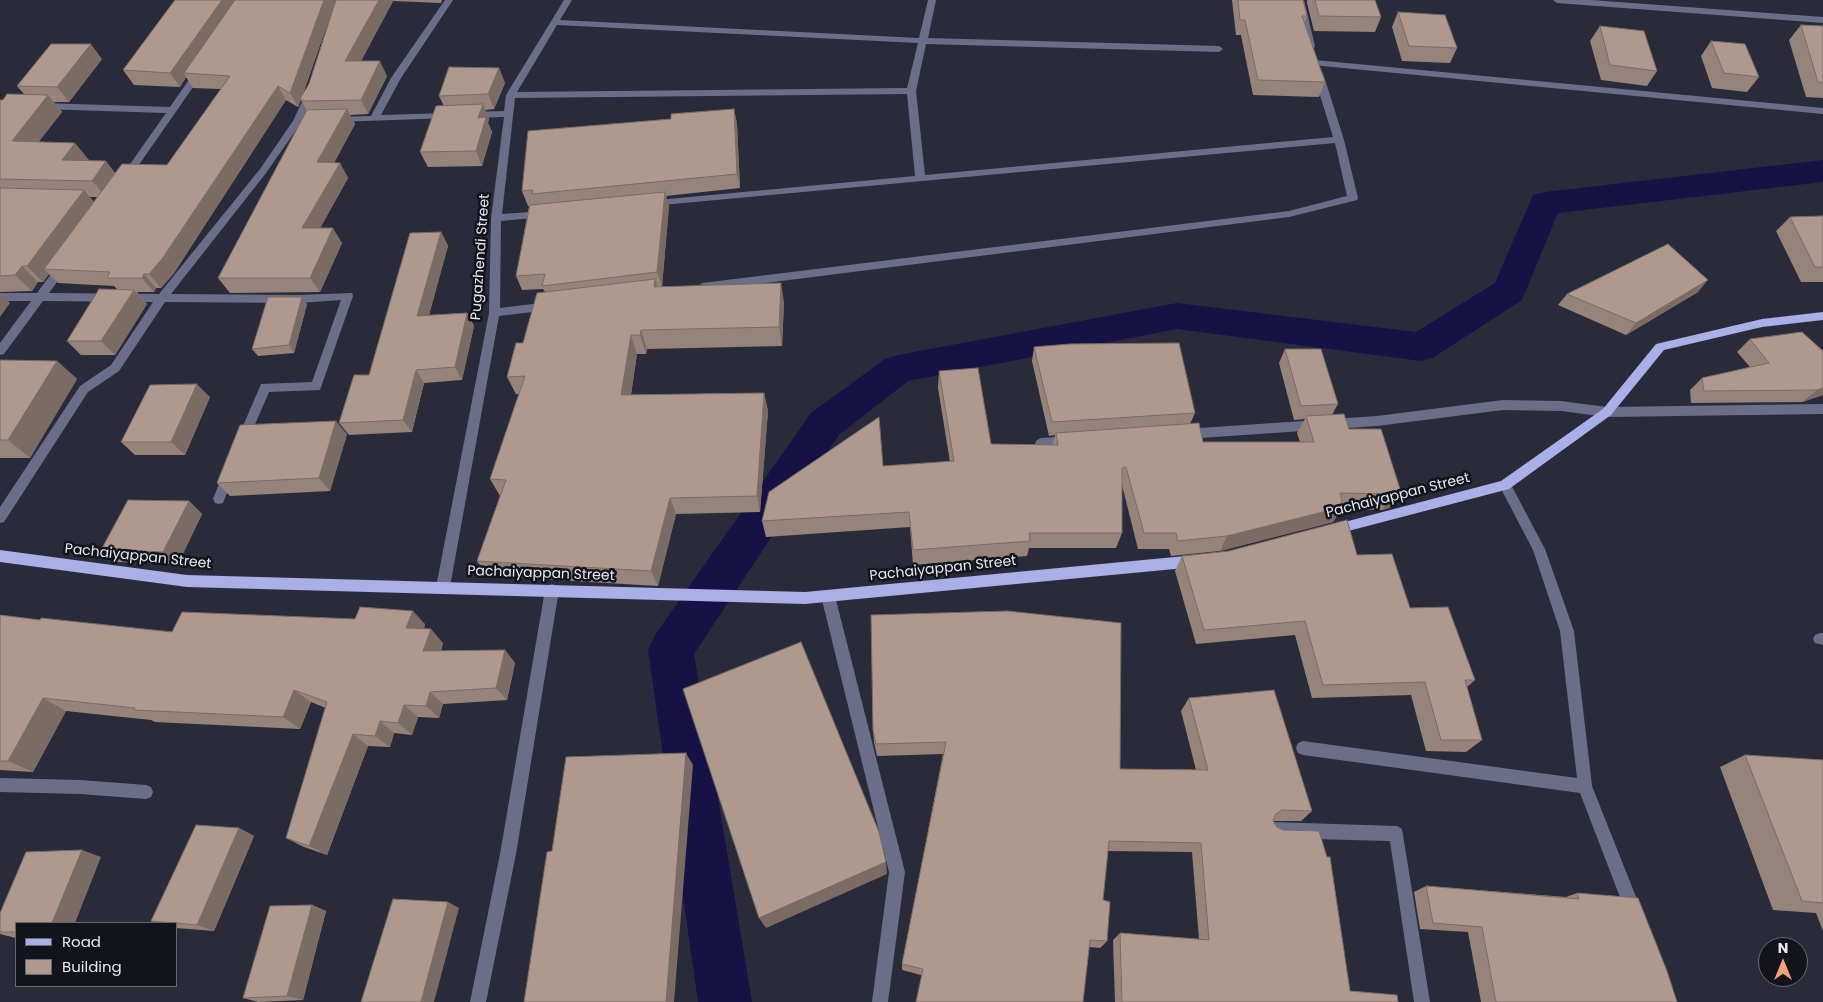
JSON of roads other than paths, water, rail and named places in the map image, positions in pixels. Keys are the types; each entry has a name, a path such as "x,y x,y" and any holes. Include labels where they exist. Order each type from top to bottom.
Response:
{"main road":[{"name":"Pachaiyappan Street","path":"1324,532 1505,485 1607,412 1660,347 1762,323 1823,316"},
{"name":"Pachaiyappan Street","path":"0,556 187,581 805,598 1210,560"}],"street":[{"path":"374,119 396,78 449,0"},
{"name":"Pugazhendi Street","path":"443,587 494,313 496,218 508,134 508,114 511,95 568,0"},
{"path":"920,177 911,91 932,0"},
{"path":"690,288 1289,214 1353,198 1339,140 1315,63 1300,0"},
{"path":"1557,0 1823,20"},
{"path":"554,22 923,41 1219,50"},
{"path":"1315,63 1823,111"},
{"path":"120,186 204,64"},
{"path":"0,518 84,389 115,368 161,300 303,121 313,82"},
{"path":"511,95 911,91"},
{"path":"28,106 171,110"},
{"path":"326,120 508,114"},
{"path":"644,204 920,177 1339,140"},
{"path":"496,218 556,213"},
{"path":"0,351 70,258"},
{"path":"0,297 299,300 348,296 316,387 265,387 219,499"},
{"path":"494,313 563,304"},
{"path":"1169,435 1377,421 1503,405 1560,406 1607,412 1823,408"},
{"path":"1041,443 1080,441"},
{"path":"1505,485 1539,549 1567,631 1585,786 1638,921"},
{"path":"478,1002 508,854 552,590"},
{"path":"828,596 897,872 880,1002"},
{"path":"1303,748 1585,786"},
{"path":"0,785 146,792"},
{"path":"1272,830 1397,834 1422,1002"}],"waterway":[{"path":"725,1002 671,650 825,424 898,369 1177,316 1421,347 1509,291 1545,203 1823,171"}]}
